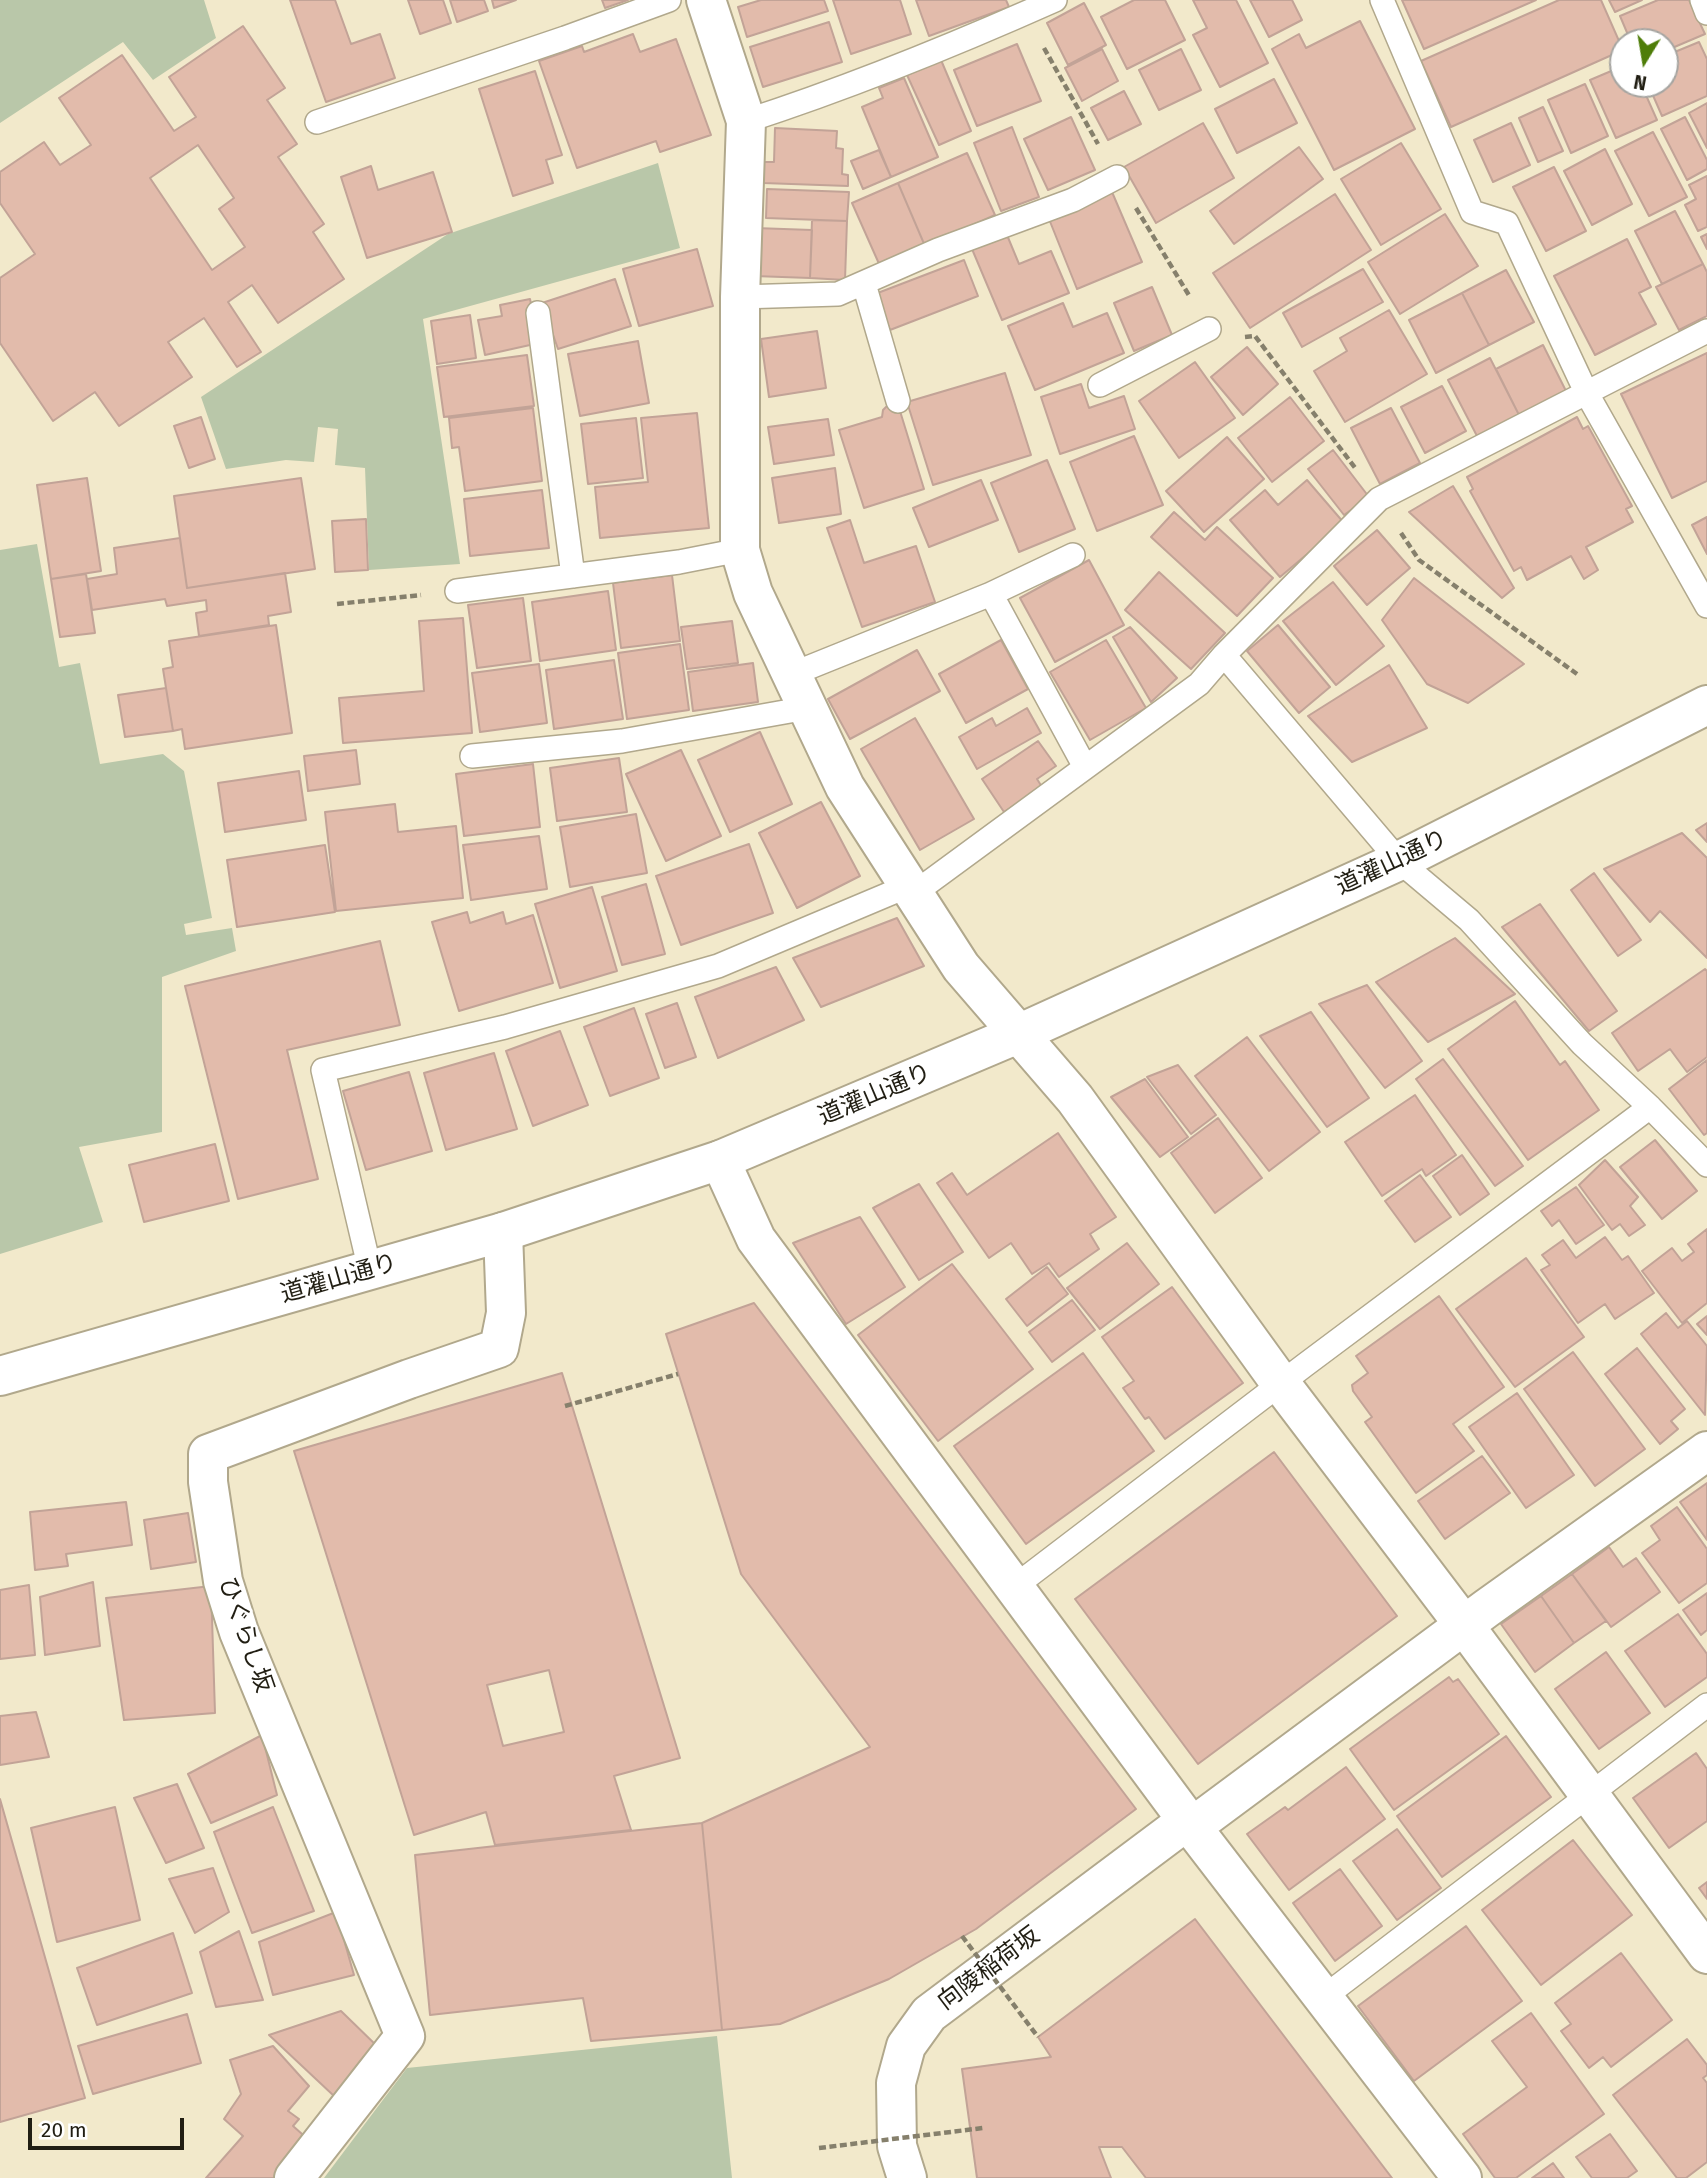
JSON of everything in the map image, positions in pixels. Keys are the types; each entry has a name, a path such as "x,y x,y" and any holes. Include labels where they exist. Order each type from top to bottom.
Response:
{"street":[{"path":"706,0 746,121 740,297 740,550 753,593 845,787 961,967 1075,1099 1280,1384 1706,1950"},
{"name":"道灌山通り","path":"0,1376 503,1232 720,1160 1018,1034 1399,861 1707,705"},
{"path":"720,1160 756,1240 1190,1823 1462,2178"},
{"name":"ひぐらし坂","path":"294,2178 405,2036 239,1632 223,1581 208,1482 208,1454 409,1378 499,1348 506,1313 503,1232"},
{"name":"向陵稲荷坂","path":"906,2178 897,2146 896,2083 906,2046 929,2014 1707,1451"}],"lane":[{"path":"317,122 669,0"},
{"path":"746,121 802,103 943,49 1055,0"},
{"path":"1382,0 1472,212 1507,223 1586,392 1707,606"},
{"path":"1702,0 1707,13"},
{"path":"740,297 838,294 938,250 1073,200 1117,177"},
{"path":"864,284 898,401"},
{"path":"538,313 572,576"},
{"path":"1100,385 1209,329"},
{"path":"370,1269 323,1070 505,1027 719,966 911,890 1199,684 1224,655 1379,499 1707,331"},
{"path":"457,591 679,562 740,550"},
{"path":"472,756 622,741 798,692 1073,555"},
{"path":"991,594 1084,767"},
{"path":"1224,655 1399,861 1469,920 1582,1044 1707,1164"},
{"path":"1014,1587 1650,1107"},
{"path":"1324,1997 1707,1705"}],"path":[{"path":"1024,14 1117,177 1209,329 1221,341 1255,336 1379,499 1419,560 1577,674"},
{"path":"337,604 457,591"},
{"path":"565,1406 678,1374"},
{"path":"962,1936 1038,2037"},
{"path":"819,2148 983,2128"}],"green space":[{"path":"0,0 204,0 216,38 153,80 123,42 0,123"},
{"path":"658,163 680,248 423,319 460,564 369,570 365,468 335,465 338,429 318,427 314,462 286,460 226,469 201,397 448,234"},
{"path":"37,544 59,667 80,663 100,764 163,754 184,771 212,918 184,924 186,935 232,928 236,951 162,977 162,1132 79,1147 103,1222 0,1254 0,550"},
{"path":"717,2036 732,2178 324,2178 407,2068"}],"building":[{"path":"290,0 335,0 351,44 380,34 395,78 326,102"},
{"path":"408,0 443,0 451,23 420,34"},
{"path":"450,0 484,0 488,11 457,22"},
{"path":"492,0 516,0 494,8"},
{"path":"602,0 628,0 605,8"},
{"path":"761,0 824,0 828,11 747,37 738,7"},
{"path":"833,0 900,0 911,34 851,54"},
{"path":"916,0 1006,0 1009,7 929,36"},
{"path":"1134,0 1165,0 1185,40 1127,69 1101,17"},
{"path":"1193,0 1236,0 1268,63 1220,87 1193,35 1207,28"},
{"path":"1250,0 1292,0 1302,20 1269,37"},
{"path":"1402,0 1536,0 1424,49"},
{"path":"1559,0 1601,0 1613,28 1609,28 1609,56 1451,127 1421,61"},
{"path":"1609,0 1642,0 1615,12"},
{"path":"1658,0 1689,0 1705,34 1679,45 1679,28 1625,28 1620,16"},
{"path":"1084,3 1106,45 1068,65 1047,23"},
{"path":"1360,21 1415,129 1334,170 1272,49 1299,34 1306,48"},
{"path":"829,22 842,62 763,87 750,47"},
{"path":"243,26 285,88 267,100 297,144 278,157 324,224 313,232 344,279 278,323 252,285 228,302 261,352 237,367 204,318 168,342 192,377 119,426 95,392 53,421 0,343 0,278 35,254 0,203 0,172 44,142 60,165 91,145 59,98 122,55 174,131 196,117 169,77","holes":["198,145 234,198 219,209 245,247 212,270 150,178"]},
{"path":"633,34 640,52 676,39 711,135 660,152 656,141 577,168 539,61 582,46 584,52"},
{"path":"1699,42 1707,59 1707,96 1662,116 1654,98 1679,98 1679,50"},
{"path":"1017,44 1041,101 977,126 954,70"},
{"path":"1102,49 1118,81 1082,101 1065,68"},
{"path":"1181,49 1201,90 1159,110 1139,70"},
{"path":"941,60 971,131 939,145 907,75"},
{"path":"535,71 562,155 546,160 553,183 513,196 479,89"},
{"path":"1609,72 1609,98 1647,98 1657,120 1616,138 1590,80"},
{"path":"904,78 938,157 891,177 862,107 883,98 879,88"},
{"path":"1274,79 1297,123 1237,153 1215,109"},
{"path":"1585,84 1608,136 1571,153 1548,100"},
{"path":"1124,91 1141,124 1108,140 1091,108"},
{"path":"1707,103 1707,148 1689,113"},
{"path":"1543,107 1563,151 1538,162 1519,118"},
{"path":"1071,117 1095,170 1048,190 1024,139"},
{"path":"1685,117 1707,160 1707,169 1687,180 1661,129"},
{"path":"1203,123 1234,178 1156,223 1124,167"},
{"path":"1511,123 1530,165 1493,182 1474,140"},
{"path":"1012,127 1039,197 1001,211 974,143"},
{"path":"775,128 837,131 836,148 843,149 842,174 848,175 848,186 763,183 764,162 774,162"},
{"path":"1653,132 1687,197 1649,216 1615,151"},
{"path":"1401,143 1441,209 1381,245 1341,179"},
{"path":"1299,147 1323,179 1234,244 1210,211"},
{"path":"1605,149 1632,204 1592,225 1564,171"},
{"path":"879,150 891,177 863,189 851,161"},
{"path":"967,153 995,215 925,246 898,183"},
{"path":"371,166 378,190 433,172 452,232 367,258 341,177"},
{"path":"1554,167 1586,231 1546,251 1513,187"},
{"path":"1707,176 1707,227 1698,231 1685,205 1696,199 1689,185"},
{"path":"898,183 925,246 880,266 852,203"},
{"path":"767,189 849,192 847,221 766,218"},
{"path":"1112,192 1142,262 1077,289 1049,219"},
{"path":"1335,194 1371,250 1250,328 1213,273"},
{"path":"1675,211 1703,264 1662,284 1635,231"},
{"path":"1445,214 1478,266 1400,314 1368,262"},
{"path":"812,220 847,221 845,280 810,278"},
{"path":"755,228 812,230 810,278 754,276"},
{"path":"1707,234 1707,249 1701,237"},
{"path":"1007,235 1019,264 1051,251 1069,293 1002,320 972,249"},
{"path":"1627,239 1651,287 1639,293 1656,324 1595,355 1554,276"},
{"path":"697,249 713,306 639,326 623,269"},
{"path":"964,260 978,296 890,330 875,294"},
{"path":"1703,264 1707,272 1707,316 1679,330 1656,287"},
{"path":"1363,269 1383,302 1302,347 1283,313"},
{"path":"1506,270 1534,322 1489,345 1462,293"},
{"path":"615,279 631,326 558,349 542,303"},
{"path":"1152,287 1172,335 1134,351 1114,303"},
{"path":"1462,293 1489,345 1436,373 1409,320"},
{"path":"530,299 539,343 485,355 478,320 502,316 500,305"},
{"path":"1063,303 1073,327 1107,313 1124,353 1035,390 1008,326"},
{"path":"1389,310 1427,374 1345,422 1314,371 1347,351 1340,338"},
{"path":"470,315 476,358 437,364 431,321"},
{"path":"817,331 826,388 769,397 761,339"},
{"path":"638,341 649,403 580,416 568,354"},
{"path":"1543,345 1566,391 1519,415 1496,369"},
{"path":"1247,347 1278,384 1243,415 1211,377"},
{"path":"1707,353 1707,481 1672,498 1621,394"},
{"path":"527,355 534,406 444,417 437,367"},
{"path":"1490,358 1519,415 1477,436 1448,380"},
{"path":"1195,362 1235,418 1179,458 1139,401"},
{"path":"1005,373 1031,455 933,485 907,402"},
{"path":"1081,384 1089,408 1124,396 1135,429 1060,454 1041,397"},
{"path":"1442,386 1466,431 1425,453 1401,407"},
{"path":"1290,397 1324,441 1272,482 1238,438"},
{"path":"888,405 900,411 924,489 864,508 839,430 882,417 883,410"},
{"path":"533,408 542,481 465,491 459,447 452,448 449,418"},
{"path":"1391,408 1420,463 1380,484 1351,428"},
{"path":"697,413 709,528 600,538 595,487 648,482 641,418"},
{"path":"201,417 215,459 189,468 174,426"},
{"path":"1577,417 1583,429 1588,426 1632,506 1626,509 1633,522 1586,547 1598,570 1584,579 1571,556 1527,580 1521,567 1514,571 1470,491 1473,489 1467,477"},
{"path":"636,418 643,478 588,484 581,424"},
{"path":"828,419 834,455 774,464 768,427"},
{"path":"1134,436 1163,505 1097,531 1070,462"},
{"path":"1227,437 1264,479 1204,532 1166,491"},
{"path":"1333,450 1369,497 1344,515 1308,469"},
{"path":"1047,460 1075,529 1019,552 991,483"},
{"path":"835,468 841,514 779,523 772,478"},
{"path":"87,478 101,571 51,579 37,485"},
{"path":"301,478 315,569 187,588 174,496"},
{"path":"981,480 998,520 929,547 913,508"},
{"path":"1307,480 1344,523 1280,577 1230,520 1265,490 1278,505"},
{"path":"1453,486 1514,588 1502,598 1409,512"},
{"path":"542,490 549,548 470,556 464,499"},
{"path":"1174,512 1205,540 1217,527 1273,578 1237,616 1151,537"},
{"path":"1707,517 1707,554 1692,525"},
{"path":"366,519 368,570 335,572 332,521"},
{"path":"850,520 864,563 916,546 935,602 862,627 827,528"},
{"path":"1377,530 1410,568 1367,605 1334,566"},
{"path":"180,538 187,588 285,573 291,612 268,616 269,625 199,636 196,613 207,611 206,600 167,606 165,599 92,610 87,579 117,574 114,548"},
{"path":"1089,560 1124,625 1055,662 1020,598"},
{"path":"1159,572 1225,633 1191,669 1125,610"},
{"path":"86,574 95,633 60,637 51,579"},
{"path":"672,575 680,641 621,648 613,583"},
{"path":"1414,578 1524,664 1468,703 1427,684 1382,620"},
{"path":"1333,582 1384,646 1336,685 1283,621"},
{"path":"608,591 616,650 540,661 532,602"},
{"path":"523,598 531,661 477,668 468,605"},
{"path":"463,618 472,733 343,743 339,698 424,691 419,621"},
{"path":"732,621 738,663 687,669 681,627"},
{"path":"276,625 292,733 185,749 182,729 173,731 163,669 173,667 169,641"},
{"path":"1278,625 1330,687 1299,713 1247,651"},
{"path":"1130,627 1177,678 1151,702 1113,637"},
{"path":"1001,640 1028,689 966,723 939,674"},
{"path":"1106,640 1146,708 1090,740 1050,672"},
{"path":"680,644 689,710 627,719 618,653"},
{"path":"917,650 940,691 850,739 828,699"},
{"path":"614,660 623,719 554,729 546,670"},
{"path":"753,663 758,702 693,711 688,672"},
{"path":"539,664 547,723 480,732 472,673"},
{"path":"1389,665 1427,728 1352,762 1308,716"},
{"path":"166,688 173,731 125,737 118,695"},
{"path":"1027,708 1041,733 977,769 959,737 992,718 996,726"},
{"path":"915,718 974,819 920,850 861,749"},
{"path":"760,732 792,804 730,832 698,760"},
{"path":"1038,741 1056,766 1037,779 1042,787 1004,812 982,779"},
{"path":"356,750 360,784 308,791 304,756"},
{"path":"681,750 721,836 666,861 626,774"},
{"path":"619,758 627,812 557,821 550,768"},
{"path":"533,764 540,827 464,836 456,774"},
{"path":"299,771 306,820 225,832 218,783"},
{"path":"821,802 860,876 797,908 759,833"},
{"path":"395,804 398,832 456,826 463,898 336,911 325,812"},
{"path":"636,814 647,873 570,887 560,827"},
{"path":"1707,823 1707,842 1696,830"},
{"path":"1682,833 1707,858 1707,958 1660,911 1650,922 1604,869"},
{"path":"539,836 547,889 471,900 463,845"},
{"path":"749,844 773,913 681,945 656,876"},
{"path":"325,845 335,912 237,927 227,860"},
{"path":"1594,873 1641,940 1618,956 1571,890"},
{"path":"646,884 665,954 622,965 602,897"},
{"path":"592,887 617,971 560,988 535,904"},
{"path":"1540,904 1617,1011 1589,1031 1502,927"},
{"path":"467,912 470,923 503,912 506,924 533,915 553,983 459,1011 432,922"},
{"path":"897,918 924,966 821,1007 793,958"},
{"path":"1455,938 1515,994 1428,1042 1376,982"},
{"path":"380,941 400,1025 287,1050 318,1179 238,1199 185,986"},
{"path":"776,967 804,1020 718,1058 695,997"},
{"path":"1705,969 1707,1057 1687,1072 1670,1049 1638,1071 1612,1033"},
{"path":"1367,985 1422,1061 1385,1088 1319,1004"},
{"path":"1515,1001 1560,1065 1565,1061 1599,1110 1528,1160 1448,1049"},
{"path":"677,1003 696,1057 665,1068 646,1014"},
{"path":"634,1008 659,1078 610,1096 584,1027"},
{"path":"1311,1012 1369,1098 1327,1127 1260,1036"},
{"path":"560,1031 588,1105 533,1126 506,1051"},
{"path":"1247,1037 1320,1132 1269,1171 1195,1076"},
{"path":"494,1053 517,1129 446,1150 424,1073"},
{"path":"1443,1059 1523,1166 1495,1186 1416,1079"},
{"path":"1707,1060 1707,1133 1704,1135 1669,1089"},
{"path":"1178,1065 1216,1115 1191,1134 1147,1077"},
{"path":"409,1072 432,1151 366,1170 343,1091"},
{"path":"1145,1079 1188,1137 1160,1157 1111,1097"},
{"path":"1415,1095 1456,1155 1426,1176 1422,1169 1382,1196 1345,1142"},
{"path":"1218,1118 1262,1178 1215,1213 1171,1153"},
{"path":"1058,1133 1116,1217 1090,1234 1099,1249 1059,1277 1049,1263 1032,1274 1011,1243 989,1258 937,1183 952,1173 967,1195"},
{"path":"1655,1140 1697,1191 1662,1219 1620,1167"},
{"path":"215,1144 229,1201 144,1222 129,1165"},
{"path":"1462,1155 1489,1194 1460,1215 1433,1176"},
{"path":"1605,1160 1638,1197 1630,1206 1645,1225 1629,1236 1620,1224 1612,1230 1579,1185"},
{"path":"1420,1175 1451,1217 1415,1242 1385,1201"},
{"path":"919,1184 963,1252 919,1280 873,1208"},
{"path":"1576,1187 1604,1225 1576,1244 1559,1220 1552,1226 1541,1211"},
{"path":"860,1217 905,1287 846,1324 793,1243"},
{"path":"1707,1229 1707,1303 1682,1323 1642,1271 1672,1248 1682,1261 1694,1252 1688,1244"},
{"path":"1605,1237 1622,1260 1628,1256 1654,1293 1615,1319 1605,1304 1578,1323 1541,1270 1550,1265 1542,1255 1563,1240 1576,1258"},
{"path":"1127,1243 1159,1284 1100,1329 1067,1288"},
{"path":"1526,1258 1584,1337 1515,1387 1456,1309"},
{"path":"952,1264 1033,1369 938,1441 858,1335"},
{"path":"1047,1267 1068,1294 1027,1326 1006,1299"},
{"path":"1172,1287 1243,1383 1165,1439 1149,1417 1145,1419 1123,1388 1134,1381 1102,1337"},
{"path":"1439,1296 1504,1387 1453,1424 1474,1451 1416,1493 1365,1422 1372,1417 1353,1391 1352,1385 1368,1373 1356,1356"},
{"path":"1072,1300 1095,1330 1052,1362 1029,1332"},
{"path":"754,1303 1136,1809 976,1929 889,1979 780,2024 722,2030 702,1823 870,1747 741,1574 666,1334"},
{"path":"1666,1313 1678,1328 1687,1321 1707,1346 1705,1415 1641,1334"},
{"path":"1707,1316 1707,1335 1697,1324"},
{"path":"1637,1348 1685,1409 1671,1421 1678,1429 1660,1444 1605,1374"},
{"path":"1573,1352 1645,1449 1595,1486 1524,1389"},
{"path":"1083,1353 1154,1451 1026,1544 954,1446"},
{"path":"562,1373 680,1758 614,1776 631,1830 495,1845 486,1812 414,1835 294,1451","holes":["549,1670 564,1732 503,1746 487,1685"]},
{"path":"1517,1393 1574,1475 1526,1508 1469,1427"},
{"path":"1274,1452 1397,1616 1198,1764 1075,1599"},
{"path":"1482,1456 1510,1493 1445,1539 1418,1501"},
{"path":"1707,1483 1707,1540 1680,1502"},
{"path":"126,1502 132,1545 66,1554 68,1566 35,1570 30,1512"},
{"path":"1677,1507 1707,1549 1707,1583 1679,1603 1642,1553 1660,1540 1651,1526"},
{"path":"188,1513 196,1562 151,1569 144,1520"},
{"path":"1609,1547 1623,1567 1636,1558 1660,1592 1611,1627 1572,1574"},
{"path":"1572,1574 1606,1621 1574,1643 1541,1596"},
{"path":"93,1582 100,1646 45,1655 40,1597"},
{"path":"29,1585 35,1655 0,1659 0,1590"},
{"path":"211,1586 215,1713 124,1720 106,1598"},
{"path":"1707,1593 1707,1630 1701,1635 1683,1610"},
{"path":"1541,1596 1574,1643 1535,1672 1501,1624"},
{"path":"1678,1614 1707,1654 1707,1677 1665,1707 1625,1651"},
{"path":"1606,1652 1650,1713 1599,1749 1555,1689"},
{"path":"1449,1677 1453,1682 1458,1679 1499,1734 1394,1810 1350,1749"},
{"path":"36,1712 49,1757 0,1765 0,1716"},
{"path":"262,1735 277,1795 211,1823 188,1774"},
{"path":"1506,1736 1551,1797 1442,1877 1397,1816"},
{"path":"1696,1753 1707,1769 1707,1821 1669,1848 1633,1798"},
{"path":"1346,1767 1385,1819 1289,1890 1247,1834 1285,1807 1288,1810"},
{"path":"177,1784 204,1848 166,1863 134,1798"},
{"path":"0,1799 85,2098 0,2122"},
{"path":"115,1807 140,1920 57,1942 31,1828"},
{"path":"273,1807 314,1911 252,1933 214,1832"},
{"path":"702,1823 722,2030 591,2041 583,1998 430,2015 415,1855"},
{"path":"1397,1829 1441,1888 1397,1920 1353,1861"},
{"path":"1573,1840 1632,1915 1541,1985 1482,1910"},
{"path":"213,1868 229,1912 195,1933 169,1879"},
{"path":"1340,1869 1382,1926 1335,1961 1293,1903"},
{"path":"1707,1882 1707,1899 1699,1888"},
{"path":"336,1912 354,1975 273,1995 259,1942"},
{"path":"1195,1919 1392,2178 1146,2178 1122,2147 1099,2147 1111,2178 977,2178 962,2069 1051,2057 1038,2037"},
{"path":"1466,1926 1522,2001 1414,2081 1358,2006"},
{"path":"239,1931 263,2000 216,2007 200,1952"},
{"path":"173,1933 192,1993 97,2025 77,1968"},
{"path":"1621,1953 1672,2020 1611,2067 1603,2057 1589,2068 1561,2031 1571,2024 1555,2003"},
{"path":"341,2011 379,2048 334,2096 269,2035"},
{"path":"1531,2013 1604,2114 1516,2178 1495,2178 1463,2134 1527,2087 1492,2041"},
{"path":"187,2014 201,2063 93,2094 78,2046"},
{"path":"1687,2039 1707,2065 1707,2075 1703,2078 1707,2083 1707,2162 1686,2178 1677,2178 1613,2095"},
{"path":"273,2046 309,2086 288,2111 299,2119 293,2126 311,2142 279,2178 206,2178 243,2136 224,2119 241,2094 230,2060"},
{"path":"1610,2134 1637,2171 1627,2178 1592,2178 1576,2157"},
{"path":"1553,2163 1564,2178 1532,2178"}]}
